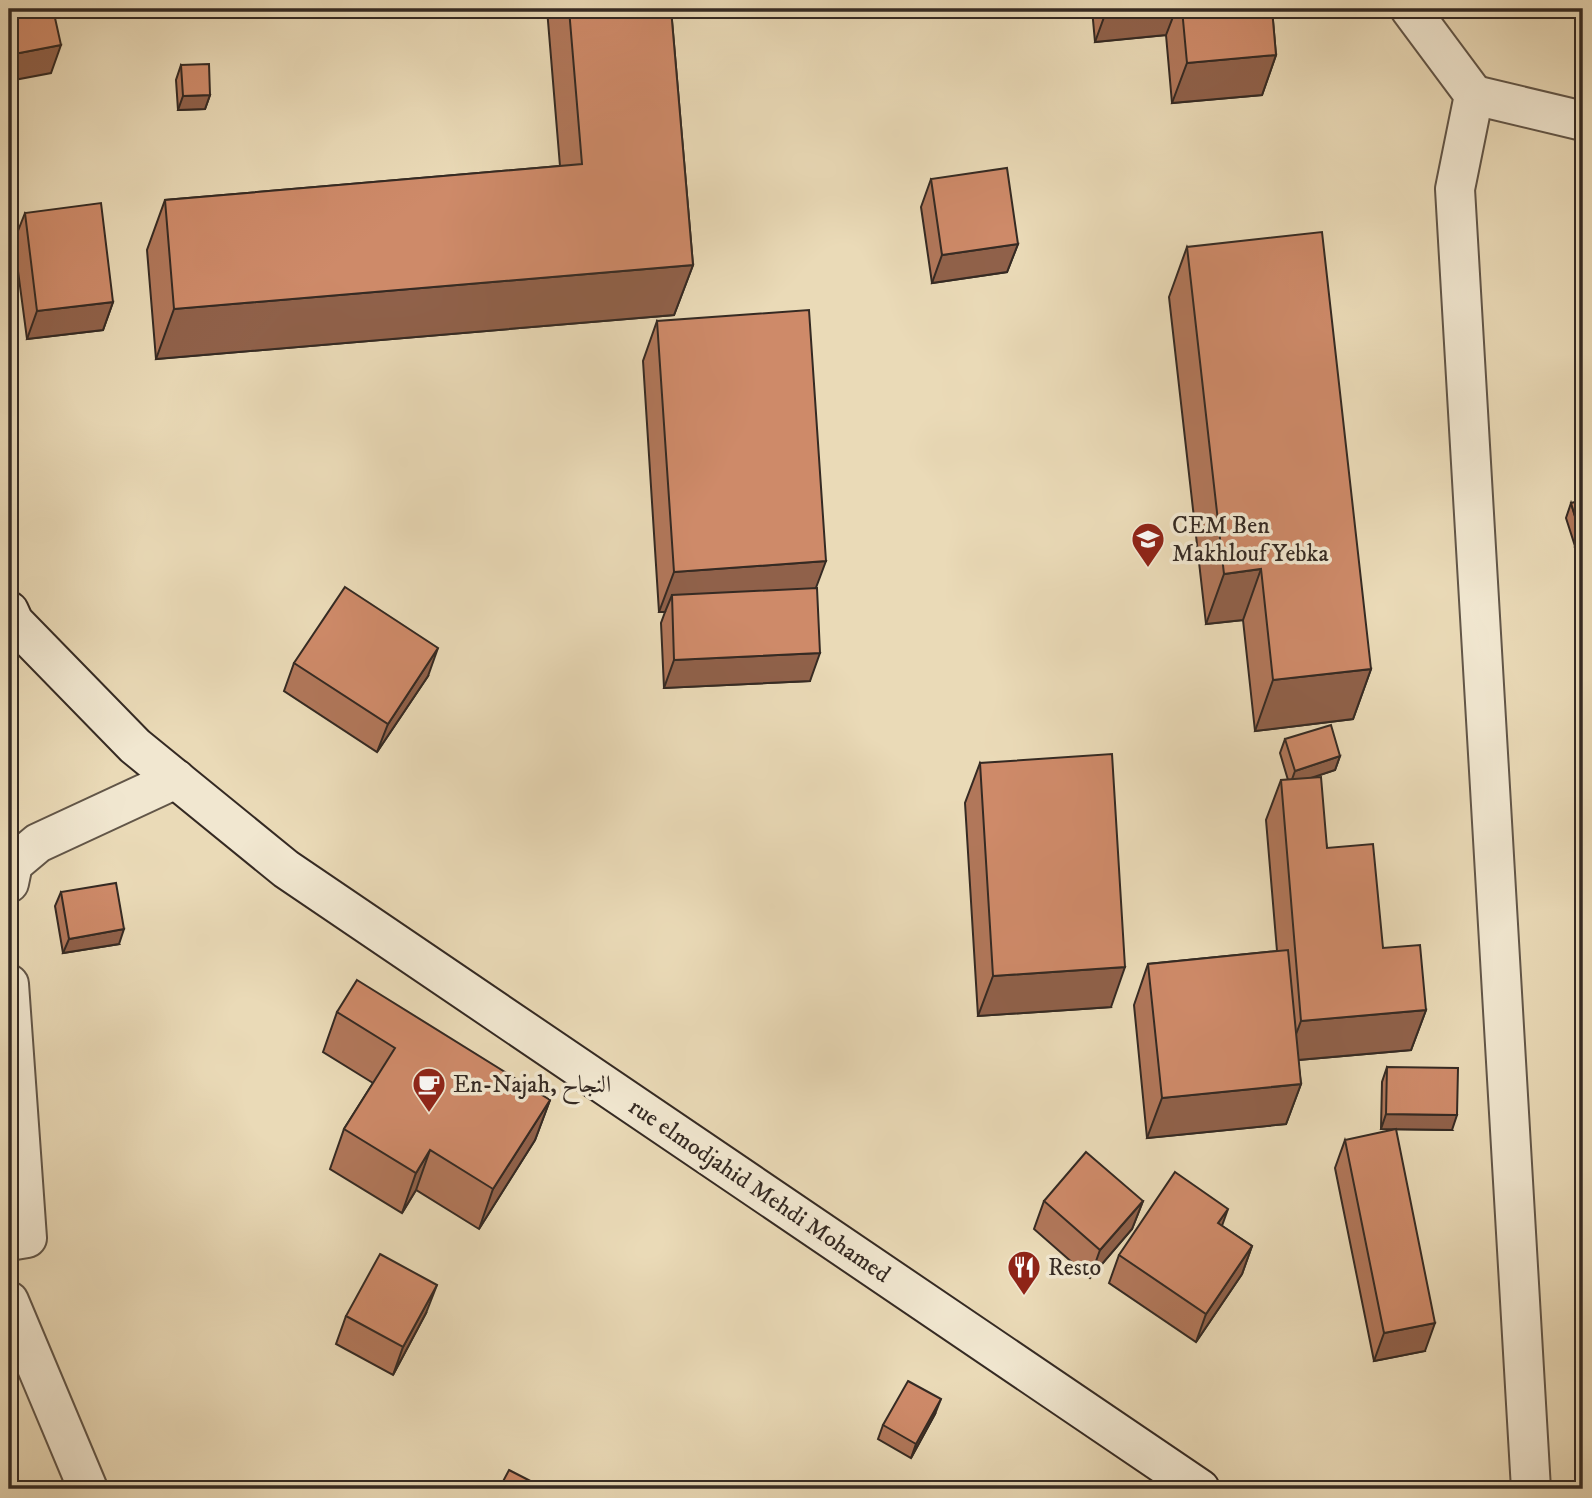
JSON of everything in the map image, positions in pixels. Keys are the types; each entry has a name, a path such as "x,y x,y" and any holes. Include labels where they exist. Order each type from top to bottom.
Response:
{"street":[{"path":"1410,9 1475,95 1583,121"},
{"path":"1475,95 1455,188 1531,1489"},
{"name":"rue elmodjahid Mehdi Mohamed","path":"9,611 14,622 135,746 286,869 1200,1489"},
{"path":"9,883 13,864 38,843 176,779"},
{"path":"9,984 27,1238 9,1241"},
{"path":"9,1301 88,1489"}],"building":[{"path":"9,9 53,9 61,45 9,55"},
{"path":"569,9 671,9 693,265 174,309 165,200 582,164"},
{"path":"1182,9 1272,9 1276,55 1187,63"},
{"path":"209,64 210,95 183,96 181,65"},
{"path":"1007,168 1018,244 942,255 931,179"},
{"path":"101,203 113,302 37,311 25,213"},
{"path":"1322,232 1371,669 1273,680 1261,569 1224,574 1187,247"},
{"path":"809,310 826,561 674,572 657,321"},
{"path":"1583,500 1583,531 1580,532 1571,503"},
{"path":"345,587 438,648 388,724 294,663"},
{"path":"817,588 820,653 674,660 672,595"},
{"path":"1331,725 1340,756 1295,771 1285,739"},
{"path":"1112,754 1125,967 993,976 980,763"},
{"path":"1321,777 1327,848 1373,844 1383,948 1420,945 1426,1010 1301,1021 1281,780"},
{"path":"116,883 124,929 69,939 61,892"},
{"path":"1288,950 1301,1084 1162,1098 1148,964"},
{"path":"357,980 550,1100 493,1189 430,1150 416,1173 344,1129 395,1048 337,1012"},
{"path":"1387,1067 1458,1068 1457,1115 1386,1114"},
{"path":"1396,1129 1435,1323 1384,1333 1345,1140"},
{"path":"1086,1152 1143,1201 1100,1250 1044,1201"},
{"path":"1175,1172 1228,1209 1218,1223 1252,1246 1206,1314 1119,1255"},
{"path":"380,1254 437,1285 403,1347 346,1316"},
{"path":"908,1381 941,1399 916,1444 883,1425"},
{"path":"509,1470 546,1489 499,1489"}],"place":[{"name":"CEM Ben Makhlouf Yebka","path":"1148,569"},
{"name":"En-Najah, النجاح","path":"429,1114"},
{"name":"Resto","path":"1024,1297"}]}
